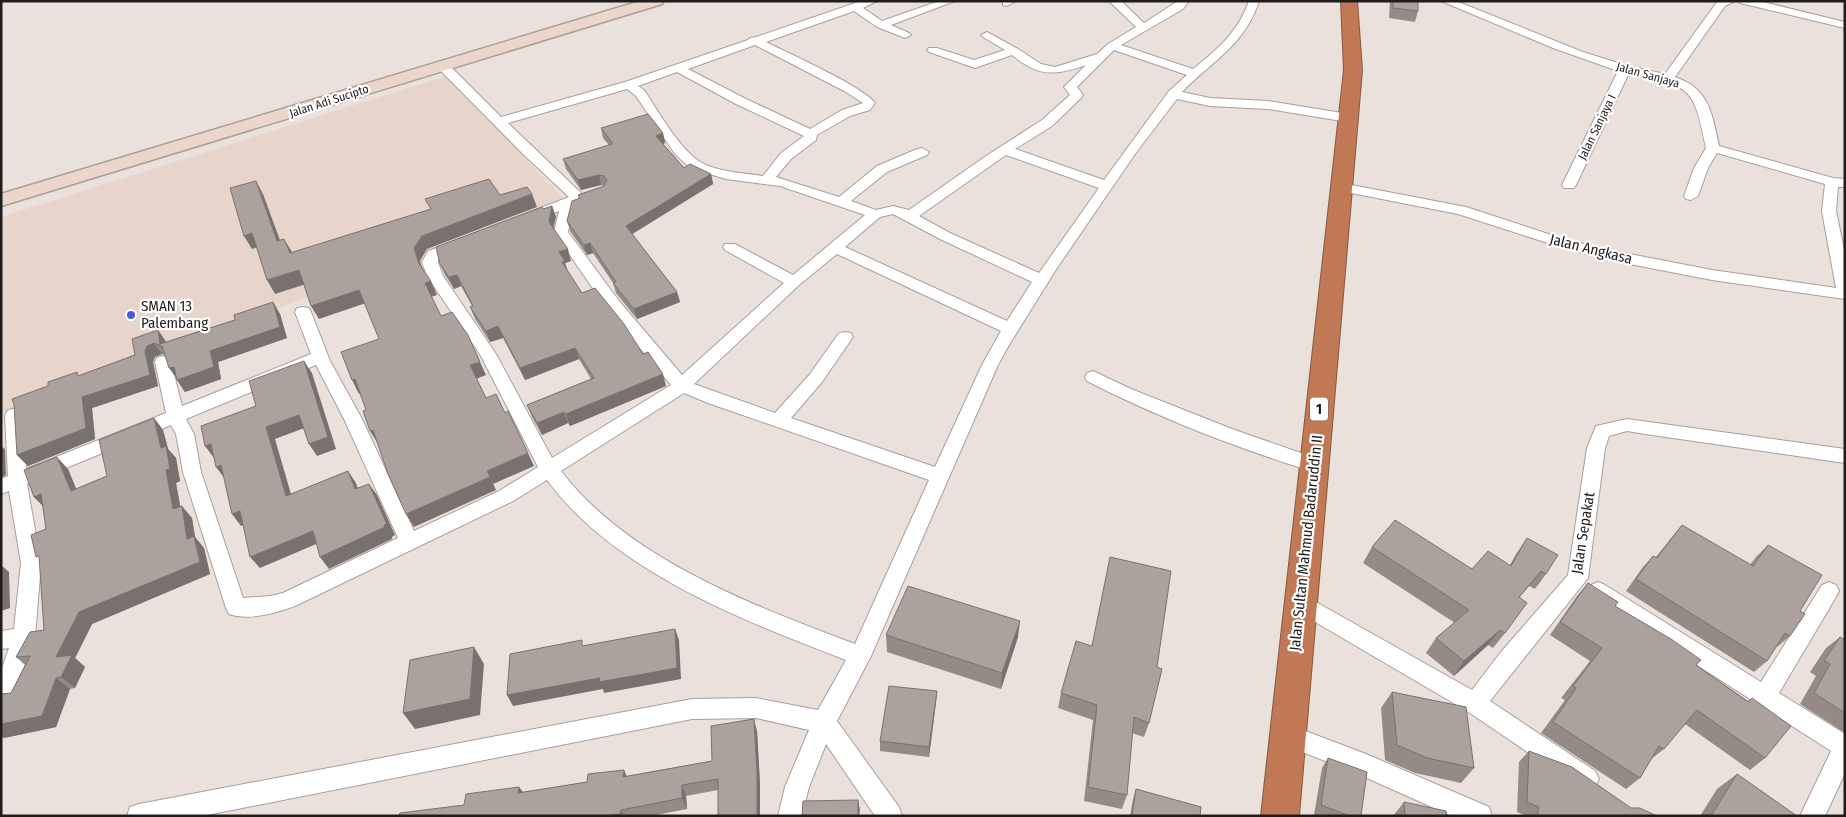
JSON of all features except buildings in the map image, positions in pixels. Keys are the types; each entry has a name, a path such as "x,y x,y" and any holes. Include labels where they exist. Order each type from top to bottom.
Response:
{"highway":[{"name":"Jalan Sultan Mahmud Badaruddin II","path":"1280,816 1353,70 1349,1"}],"street":[{"name":"Jalan Adi Sucipto","path":"1,200 657,1"},
{"path":"499,122 629,85 754,40 872,1"},
{"path":"881,25 950,1"},
{"path":"1114,1 1142,27"},
{"path":"910,216 1047,123 1077,96 1070,87 1094,65 1099,57 1112,46 1178,7 1184,1"},
{"path":"790,816 797,787 824,722 860,656 990,365 1009,328 1106,186 1174,94 1239,35 1252,10 1254,1"},
{"name":"Jalan Sanjaya","path":"1446,1 1564,50 1682,84 1696,94 1706,114 1713,148"},
{"path":"1744,1 1845,25"},
{"path":"1668,79 1726,2"},
{"path":"856,7 881,25 905,35"},
{"path":"987,35 1014,51 1026,61 1046,71 1058,70 1099,57"},
{"path":"754,40 850,89 869,103 866,106 846,113 810,134 811,137 786,156 767,180"},
{"path":"1112,46 1194,74"},
{"path":"933,50 975,64 1014,51"},
{"path":"443,66 574,200"},
{"path":"678,68 740,101 810,134"},
{"name":"Jalan Sanjaya I","path":"1569,185 1625,69"},
{"path":"629,85 640,93 680,151 695,165 726,176 782,182 842,201 875,214"},
{"path":"1174,94 1210,102 1268,105 1348,118"},
{"path":"1691,196 1701,168 1713,148 1838,182 1829,211 1840,250 1845,293"},
{"path":"1005,150 1106,186"},
{"path":"842,201 882,169 922,152"},
{"name":"Jalan Angkasa","path":"1341,187 1461,210 1562,243 1609,255 1712,275 1845,293"},
{"path":"520,220 593,193"},
{"path":"574,200 561,224 561,232 613,305 681,385 714,399 940,476"},
{"path":"163,362 176,416 185,434 192,472 236,608 271,605 288,600 506,496 672,394 794,282 875,214 893,210 910,216 945,236 1041,280"},
{"path":"477,237 433,254 430,262 435,276 488,354 549,469 570,497 615,536 680,578 762,618 860,656"},
{"path":"730,248 794,282"},
{"path":"836,248 1009,328"},
{"path":"303,312 320,357 353,419 410,543"},
{"path":"779,420 816,378 845,338"},
{"path":"9,484 320,357"},
{"path":"1093,377 1125,393 1226,434 1314,465"},
{"path":"1,704 24,637 31,562 9,484 14,415"},
{"name":"Jalan Sepakat","path":"1475,704 1509,660 1578,578 1596,448 1602,431 1627,425 1845,456"},
{"path":"1578,578 1845,747 1812,816"},
{"path":"1764,696 1829,591"},
{"path":"1300,603 1475,704 1608,794"},
{"path":"1,640 24,637"},
{"path":"139,816 692,709 756,708 824,722 890,816"},
{"path":"1287,735 1358,762 1480,816"}],"shaded area":[{"name":"SMAN 13 Palembang","path":"446,76 565,200 1,413 1,217"}],"place":[{"name":"SMAN 13 Palembang","path":"131,315"}]}
